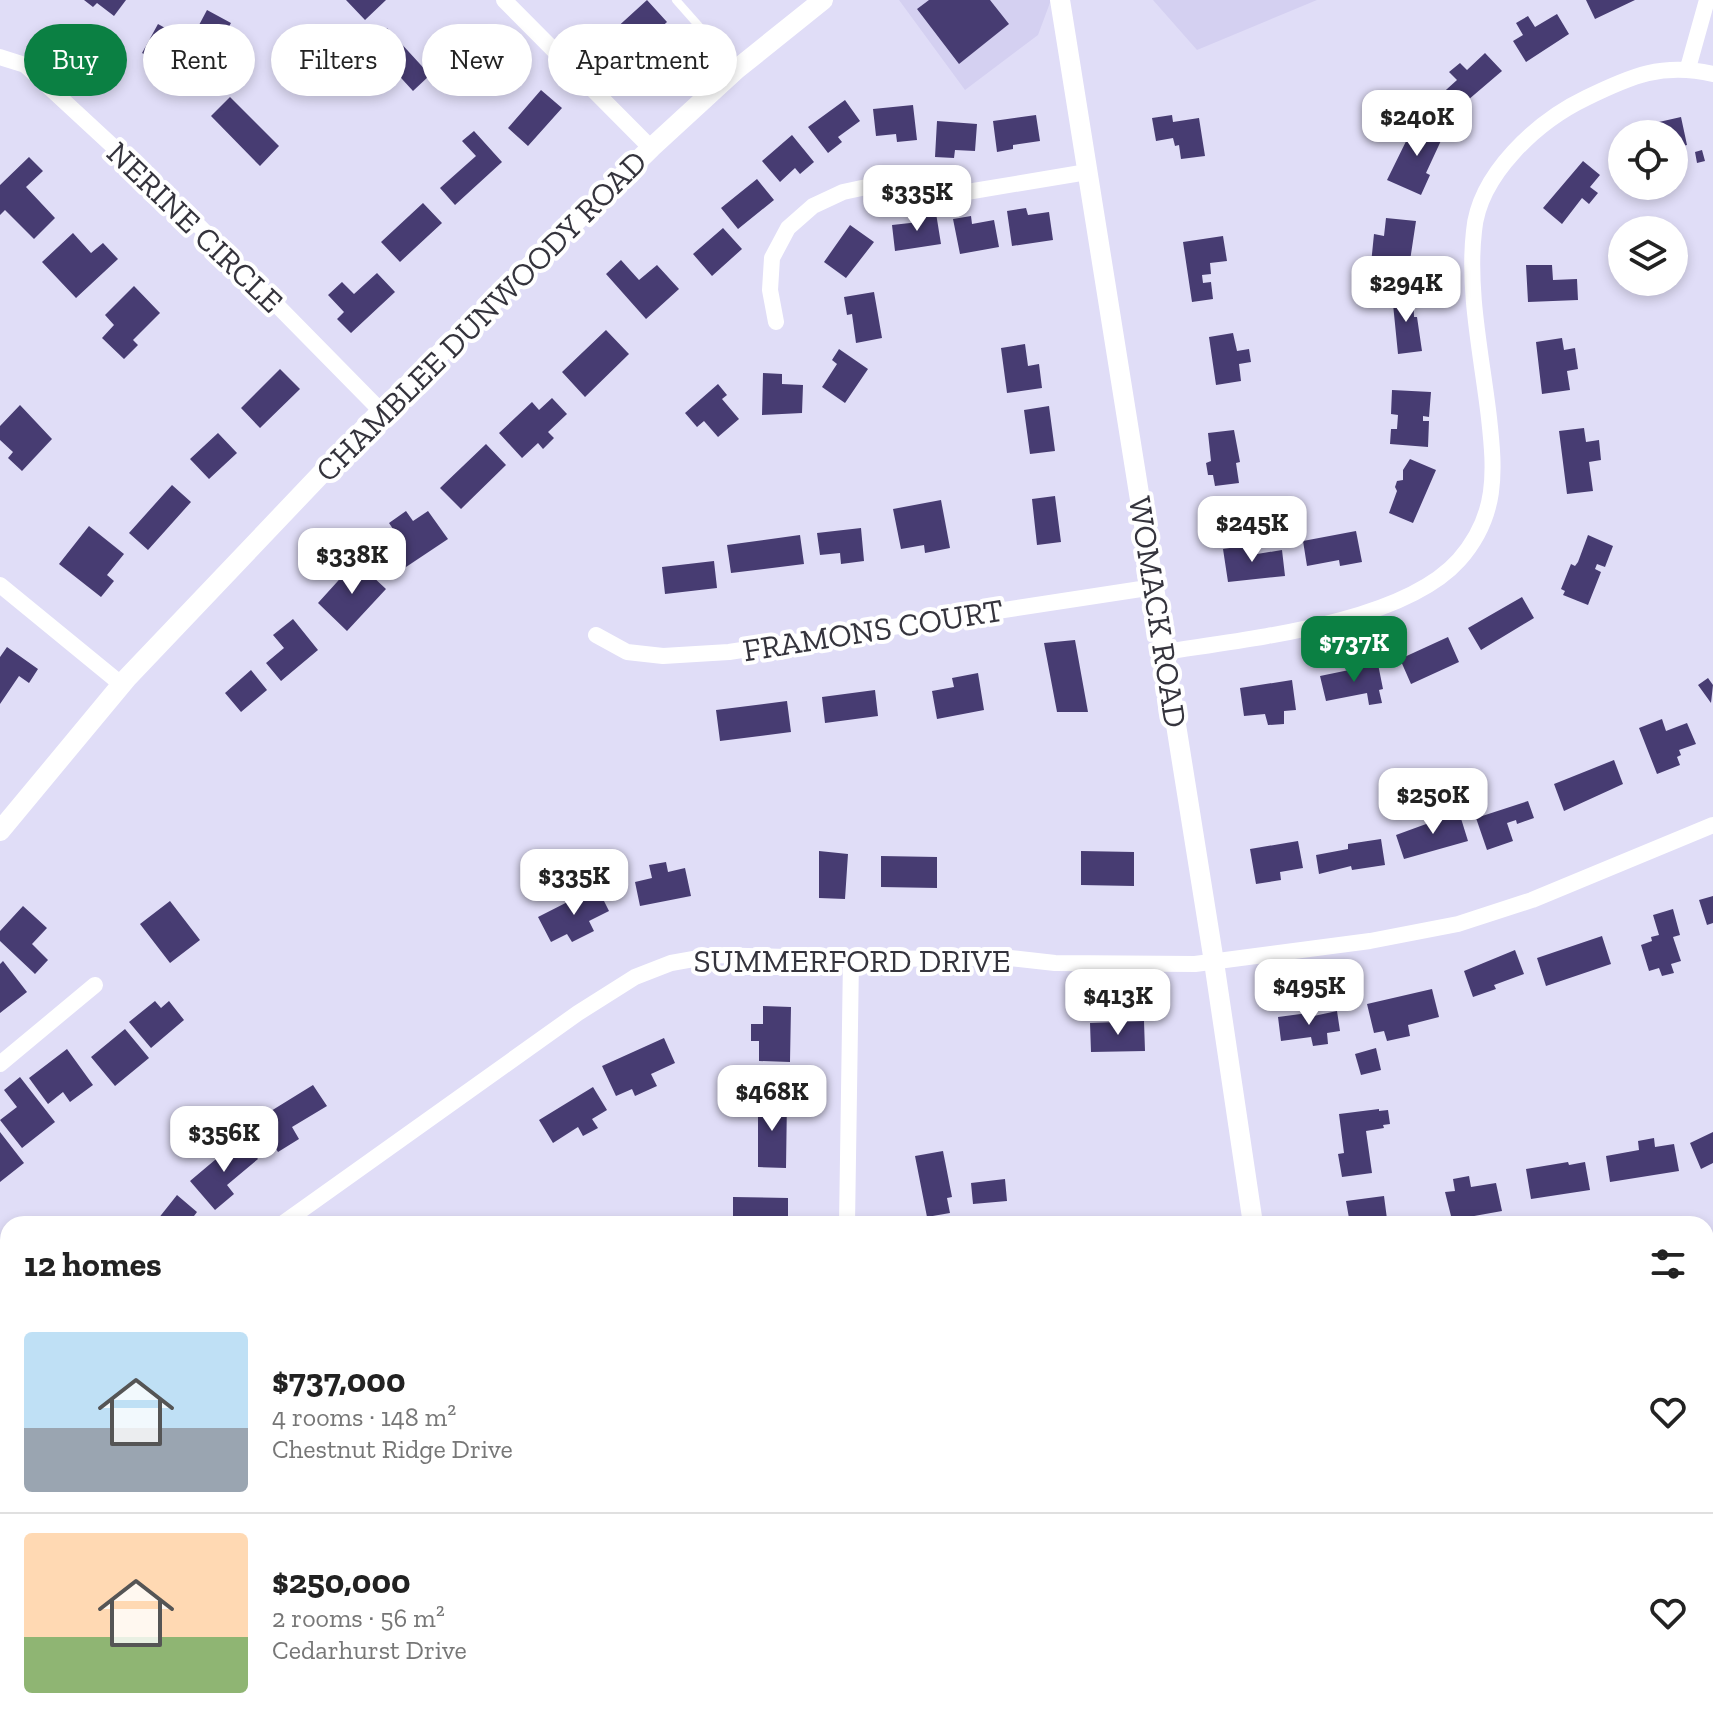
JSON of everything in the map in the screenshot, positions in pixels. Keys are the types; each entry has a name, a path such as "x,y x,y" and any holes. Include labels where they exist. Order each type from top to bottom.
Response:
{"street":[{"path":"504,0 651,148"},
{"name":"CHAMBLEE DUNWOODY ROAD","path":"737,69 823,0"},
{"name":"WOMACK ROAD","path":"1060,0 1252,1216"},
{"path":"1688,68 1707,0"},
{"name":"NERINE CIRCLE","path":"0,57 25,65 188,216 381,411"},
{"path":"1164,652 1299,631 1373,611 1426,586 1459,561 1482,527 1493,492 1494,457 1473,283 1474,229 1483,200 1501,167 1530,135 1575,103 1618,82 1651,71 1688,68 1713,74"},
{"name":"CHAMBLEE DUNWOODY ROAD","path":"0,831 121,684 381,411 708,96"},
{"path":"776,322 770,290 772,258 788,228 813,206 843,192 871,186 949,195 1087,172"},
{"path":"0,585 121,684"},
{"name":"FRAMONS COURT","path":"596,635 627,652 663,656 729,652 1154,587"},
{"name":"SUMMERFORD DRIVE","path":"293,1216 578,1013 635,977 671,963 716,955 851,959 1010,958 1106,964 1214,962 1370,941 1458,924 1532,900 1713,825"},
{"path":"847,1216 851,959"},
{"path":"0,1064 95,985"}],"lane":[{"path":"676,0 697,24"}],"shaded area":[{"path":"899,0 1051,0 1038,35 965,90"},
{"path":"1153,0 1317,0 1197,50"}],"building":[{"path":"84,0 126,0 114,16 97,3 93,7"},
{"path":"346,0 386,0 365,20"},
{"path":"647,0 667,22 665,24 621,24"},
{"path":"929,0 990,0 1009,24 959,64 917,9"},
{"path":"1586,0 1635,0 1595,19"},
{"path":"207,10 231,23 230,24 200,24"},
{"path":"1557,14 1569,34 1526,62 1513,41 1523,35 1516,23 1528,16 1535,27"},
{"path":"406,49 422,66 422,83 413,91 406,83"},
{"path":"1485,53 1502,71 1468,100 1470,104 1455,118 1437,98 1457,80 1449,72 1460,63 1467,70"},
{"path":"541,90 562,108 528,146 508,128"},
{"path":"230,97 279,146 260,166 211,116"},
{"path":"845,100 860,121 838,137 842,142 828,153 808,127"},
{"path":"913,105 917,140 897,142 896,134 876,136 873,109"},
{"path":"1036,115 1040,141 1013,145 1013,149 997,152 993,121"},
{"path":"1172,115 1173,122 1199,118 1205,156 1181,159 1179,145 1175,146 1173,138 1156,141 1152,118"},
{"path":"1417,119 1445,132 1426,173 1430,175 1421,195 1387,180"},
{"path":"937,121 977,124 975,151 955,150 954,158 935,157"},
{"path":"474,131 502,162 455,205 440,188 476,156 462,141"},
{"path":"792,135 814,162 800,174 795,168 780,182 762,161"},
{"path":"1702,150 1705,161 1697,163 1695,152"},
{"path":"29,157 43,171 26,187 55,218 34,239 5,210 0,215 0,185"},
{"path":"1583,161 1600,175 1590,187 1598,193 1589,204 1582,198 1562,224 1543,208"},
{"path":"757,179 774,200 738,229 721,208"},
{"path":"423,203 442,223 400,262 381,242"},
{"path":"1026,208 1028,215 1049,212 1053,240 1012,246 1007,211"},
{"path":"936,213 941,244 895,251 892,225 919,222 918,216"},
{"path":"971,216 972,224 994,220 999,247 960,254 953,219"},
{"path":"1386,218 1416,221 1408,274 1382,271 1383,265 1371,264 1374,234 1384,236"},
{"path":"850,225 874,242 846,278 824,262"},
{"path":"723,228 742,249 712,276 693,254"},
{"path":"73,233 91,253 103,243 118,259 76,298 42,262"},
{"path":"1223,236 1227,261 1210,263 1211,274 1202,275 1203,283 1211,282 1213,299 1192,302 1183,242"},
{"path":"621,260 639,280 657,265 679,289 646,319 606,274"},
{"path":"1526,265 1552,265 1553,280 1577,279 1578,300 1528,302"},
{"path":"377,273 395,292 351,333 337,319 344,312 328,295 342,282 354,294"},
{"path":"134,286 160,313 133,340 138,345 124,359 102,338 114,325 105,315"},
{"path":"1413,291 1414,317 1417,317 1422,351 1398,354 1392,294"},
{"path":"874,292 882,338 856,343 852,314 847,315 844,297"},
{"path":"606,330 629,354 585,397 562,372"},
{"path":"1233,333 1237,351 1249,349 1251,362 1239,364 1241,381 1216,385 1209,337"},
{"path":"1562,338 1564,350 1575,348 1578,369 1567,371 1570,390 1542,394 1536,342"},
{"path":"1025,344 1028,366 1039,364 1042,388 1007,393 1001,348"},
{"path":"839,349 868,369 845,403 822,387 837,364 832,360"},
{"path":"280,369 300,389 260,428 241,408"},
{"path":"763,373 782,374 782,384 803,385 802,413 762,415"},
{"path":"718,384 727,395 722,399 739,419 718,437 704,421 697,427 685,413"},
{"path":"1392,390 1431,392 1429,417 1423,416 1423,421 1429,421 1428,447 1390,444 1391,429 1397,429 1398,415 1391,414"},
{"path":"552,398 567,414 548,432 554,438 543,449 538,443 522,458 499,433 532,402 539,410"},
{"path":"20,405 52,439 22,471 8,458 13,452 0,440 0,426"},
{"path":"1049,406 1055,451 1030,454 1024,410"},
{"path":"1584,428 1586,442 1599,440 1601,460 1589,462 1593,491 1567,494 1559,431"},
{"path":"1234,430 1240,462 1236,463 1239,483 1215,486 1213,475 1208,475 1206,463 1211,461 1208,433"},
{"path":"218,433 237,453 209,479 190,459"},
{"path":"486,444 506,465 461,509 440,488"},
{"path":"1410,459 1436,470 1413,523 1389,513 1397,491 1397,481 1403,480 1403,470"},
{"path":"172,485 191,502 148,550 129,533"},
{"path":"1055,496 1061,542 1037,545 1032,499"},
{"path":"941,500 950,548 925,553 924,545 901,549 893,509"},
{"path":"406,511 413,521 428,511 448,539 400,571 382,545 397,535 389,523"},
{"path":"89,526 124,554 107,575 114,581 101,597 59,564"},
{"path":"861,528 864,561 841,564 840,553 820,555 817,533"},
{"path":"1356,531 1362,562 1340,566 1339,560 1307,566 1303,541"},
{"path":"800,535 804,564 731,573 727,545"},
{"path":"1588,535 1613,546 1605,567 1597,564 1595,569 1601,572 1588,605 1563,595 1565,591 1561,589 1571,564 1575,566 1578,562"},
{"path":"1250,545 1251,555 1282,550 1285,576 1228,582 1223,549"},
{"path":"356,561 386,589 347,631 318,603"},
{"path":"714,561 717,588 665,594 662,567"},
{"path":"1522,597 1534,618 1481,650 1468,628"},
{"path":"293,619 318,650 281,681 266,663 284,648 273,635"},
{"path":"1448,637 1459,662 1411,684 1400,659"},
{"path":"1075,640 1088,712 1057,712 1044,643"},
{"path":"7,647 38,669 29,683 19,676 0,704 0,657"},
{"path":"1378,664 1383,689 1379,690 1382,703 1369,705 1367,693 1326,701 1320,676"},
{"path":"251,670 267,690 241,712 225,693"},
{"path":"978,673 984,710 937,719 932,691 954,687 952,678"},
{"path":"1708,678 1713,685 1711,703 1698,685"},
{"path":"1292,680 1296,710 1284,711 1284,724 1268,725 1265,714 1244,716 1240,688"},
{"path":"875,690 878,716 825,723 822,697"},
{"path":"787,701 791,732 720,741 716,710"},
{"path":"1662,719 1666,731 1687,723 1696,744 1679,750 1681,755 1677,757 1680,765 1657,774 1639,728"},
{"path":"1614,760 1623,784 1564,811 1554,784"},
{"path":"1528,801 1534,818 1517,824 1516,820 1507,823 1513,841 1487,850 1476,818"},
{"path":"1459,812 1468,841 1404,859 1396,835"},
{"path":"1381,839 1385,865 1352,870 1351,866 1319,874 1316,855 1348,849 1348,844"},
{"path":"1298,841 1303,868 1280,872 1281,880 1256,884 1250,849"},
{"path":"819,851 848,854 845,899 819,898"},
{"path":"1081,851 1134,852 1134,886 1081,885"},
{"path":"881,856 937,857 937,888 881,887"},
{"path":"666,862 668,872 685,868 691,896 640,906 635,882 652,878 649,865"},
{"path":"597,887 609,911 589,921 594,931 572,942 567,934 551,942 538,917"},
{"path":"1713,896 1713,923 1707,925 1699,900"},
{"path":"170,901 200,940 170,963 140,924"},
{"path":"23,906 47,928 32,944 48,960 35,974 0,941 0,931"},
{"path":"1673,909 1680,935 1673,937 1681,961 1671,964 1674,973 1662,976 1659,968 1649,971 1641,945 1659,935 1653,915"},
{"path":"1602,936 1611,964 1546,986 1537,958"},
{"path":"1515,950 1524,974 1473,997 1464,971"},
{"path":"3,961 27,992 0,1013 0,964"},
{"path":"1432,989 1439,1017 1408,1025 1410,1036 1387,1041 1384,1031 1374,1033 1367,1004"},
{"path":"155,1001 161,1008 169,1001 184,1020 151,1048 129,1022"},
{"path":"763,1006 791,1007 790,1062 759,1061 759,1041 751,1041 751,1024 763,1024"},
{"path":"1337,1011 1340,1031 1327,1033 1328,1044 1313,1046 1311,1037 1281,1041 1278,1017 1308,1013 1309,1017"},
{"path":"1144,1021 1145,1051 1091,1052 1090,1023"},
{"path":"125,1029 149,1058 115,1086 91,1057"},
{"path":"664,1038 675,1063 651,1074 657,1086 635,1096 632,1089 616,1096 602,1066"},
{"path":"1376,1048 1381,1070 1361,1075 1355,1054"},
{"path":"67,1049 93,1085 70,1102 63,1092 48,1104 29,1078"},
{"path":"20,1077 55,1122 22,1148 0,1120 17,1107 4,1090"},
{"path":"313,1085 327,1106 292,1127 299,1139 278,1152 258,1119"},
{"path":"593,1087 607,1110 592,1119 598,1128 583,1136 578,1127 553,1143 539,1120"},
{"path":"758,1098 787,1099 786,1168 758,1167"},
{"path":"1388,1110 1390,1124 1366,1131 1372,1173 1342,1177 1338,1154 1344,1153 1339,1114"},
{"path":"0,1132 24,1163 0,1182"},
{"path":"1713,1132 1713,1163 1701,1169 1690,1143"},
{"path":"241,1138 258,1159 227,1185 234,1194 215,1210 190,1181"},
{"path":"1654,1138 1655,1147 1674,1144 1679,1171 1610,1182 1606,1156 1639,1150 1638,1141"},
{"path":"943,1151 952,1197 947,1198 950,1213 927,1216 915,1156"},
{"path":"1568,1162 1569,1165 1585,1162 1590,1190 1531,1199 1526,1169"},
{"path":"1469,1176 1471,1187 1496,1183 1502,1211 1451,1216 1445,1192 1455,1191 1453,1179"},
{"path":"1005,1179 1007,1201 973,1204 971,1183"},
{"path":"177,1195 197,1212 194,1216 160,1216"},
{"path":"1384,1196 1387,1216 1349,1216 1346,1201"},
{"path":"733,1197 788,1198 788,1216 733,1216"}]}
